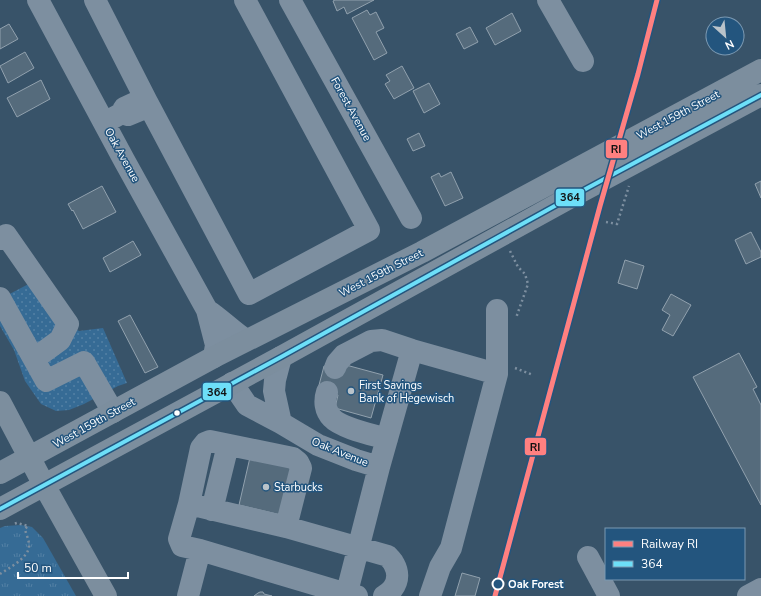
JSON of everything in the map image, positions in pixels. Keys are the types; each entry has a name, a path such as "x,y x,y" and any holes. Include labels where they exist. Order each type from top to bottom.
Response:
{"main road":[{"name":"West 159th Street","path":"0,474 246,340 422,252 761,70"},
{"name":"West 159th Street","path":"5,517 44,485 761,95"},
{"path":"0,402 106,596"}],"street":[{"name":"Oak Avenue","path":"38,0 113,118 207,310 216,345 214,357"},
{"path":"95,0 144,103 249,294 369,230 245,0"},
{"name":"Forest Avenue","path":"290,0 411,218"},
{"path":"548,0 583,60"},
{"path":"113,118 128,115 140,110 144,103"},
{"path":"3,237 68,324 60,340 34,359"},
{"path":"0,298 46,381 84,362 113,412"},
{"name":"Oak Avenue","path":"207,310 246,340"},
{"path":"430,596 440,567 451,548 505,371 507,314"},
{"path":"335,368 337,363 344,355 371,341 382,340 412,350 505,371"},
{"name":"Oak Avenue","path":"232,383 247,405 318,445 356,460 379,467 412,350"},
{"path":"281,357 275,380 274,391 281,423"},
{"path":"327,392 325,406 332,418 345,426 387,438"},
{"path":"286,527 301,468 298,462 293,458 210,441 201,448 179,539 182,546 350,595 359,547 379,467"},
{"path":"212,510 228,445"},
{"path":"188,504 286,527 388,556 395,565 397,582 394,588 384,596"},
{"path":"188,596 200,550"},
{"path":"588,558 609,596"},
{"path":"748,596 761,589"}],"path":[{"path":"606,222 617,224 631,180"},
{"path":"506,252 509,250 518,267 525,274 528,284 507,314"},
{"path":"505,371 533,375"},
{"path":"0,574 23,558 27,553 29,546 25,529 28,526 17,523 5,517"}],"green space":[{"path":"40,278 68,324 79,331 103,328 127,383 69,410 56,411 41,404 25,381 14,350 0,326 0,299"},
{"path":"21,525 32,527 43,538 76,596 0,596 0,528 5,526"}],"building":[{"path":"374,0 347,14 344,7 337,11 333,1"},
{"path":"367,10 370,15 376,12 384,28 376,32 387,53 374,60 352,18"},
{"path":"512,13 521,31 495,45 486,28"},
{"path":"9,24 18,39 0,49 0,29"},
{"path":"470,27 478,42 464,49 456,34"},
{"path":"25,52 34,68 8,83 0,66"},
{"path":"402,66 414,88 394,99 385,84 390,81 386,75"},
{"path":"41,80 50,99 17,117 7,98"},
{"path":"429,83 440,104 424,113 413,91"},
{"path":"419,133 425,146 413,151 407,139"},
{"path":"451,172 463,198 445,206 431,177 439,173 441,177"},
{"path":"761,181 761,198 755,184"},
{"path":"102,186 116,212 83,229 73,210 72,211 68,204"},
{"path":"751,232 761,252 761,257 746,264 735,240"},
{"path":"133,241 141,255 110,272 103,258"},
{"path":"625,260 644,266 637,289 618,283"},
{"path":"671,294 691,305 673,336 662,330 670,315 662,310"},
{"path":"130,315 158,367 145,373 118,321"},
{"path":"739,353 757,387 753,389 761,405 761,505 693,377"},
{"name":"First Savings Bank of Hegewisch","path":"346,365 383,375 371,418 335,408 338,395 318,389 324,366"},
{"name":"Starbucks","path":"251,453 295,469 281,515 239,505"},
{"path":"462,573 480,578 475,596 455,596"},
{"path":"260,592 263,592 264,594 272,596 254,596"}],"rail line":[{"name":"RI","path":"495,596 657,0"}],"transit line":[{"name":"364","path":"0,509 281,357 580,192 761,95"}],"place":[{"name":"First Savings Bank of Hegewisch","path":"351,391"},
{"name":"Starbucks","path":"266,487"},
{"name":"Oak Forest","path":"498,584"}]}
